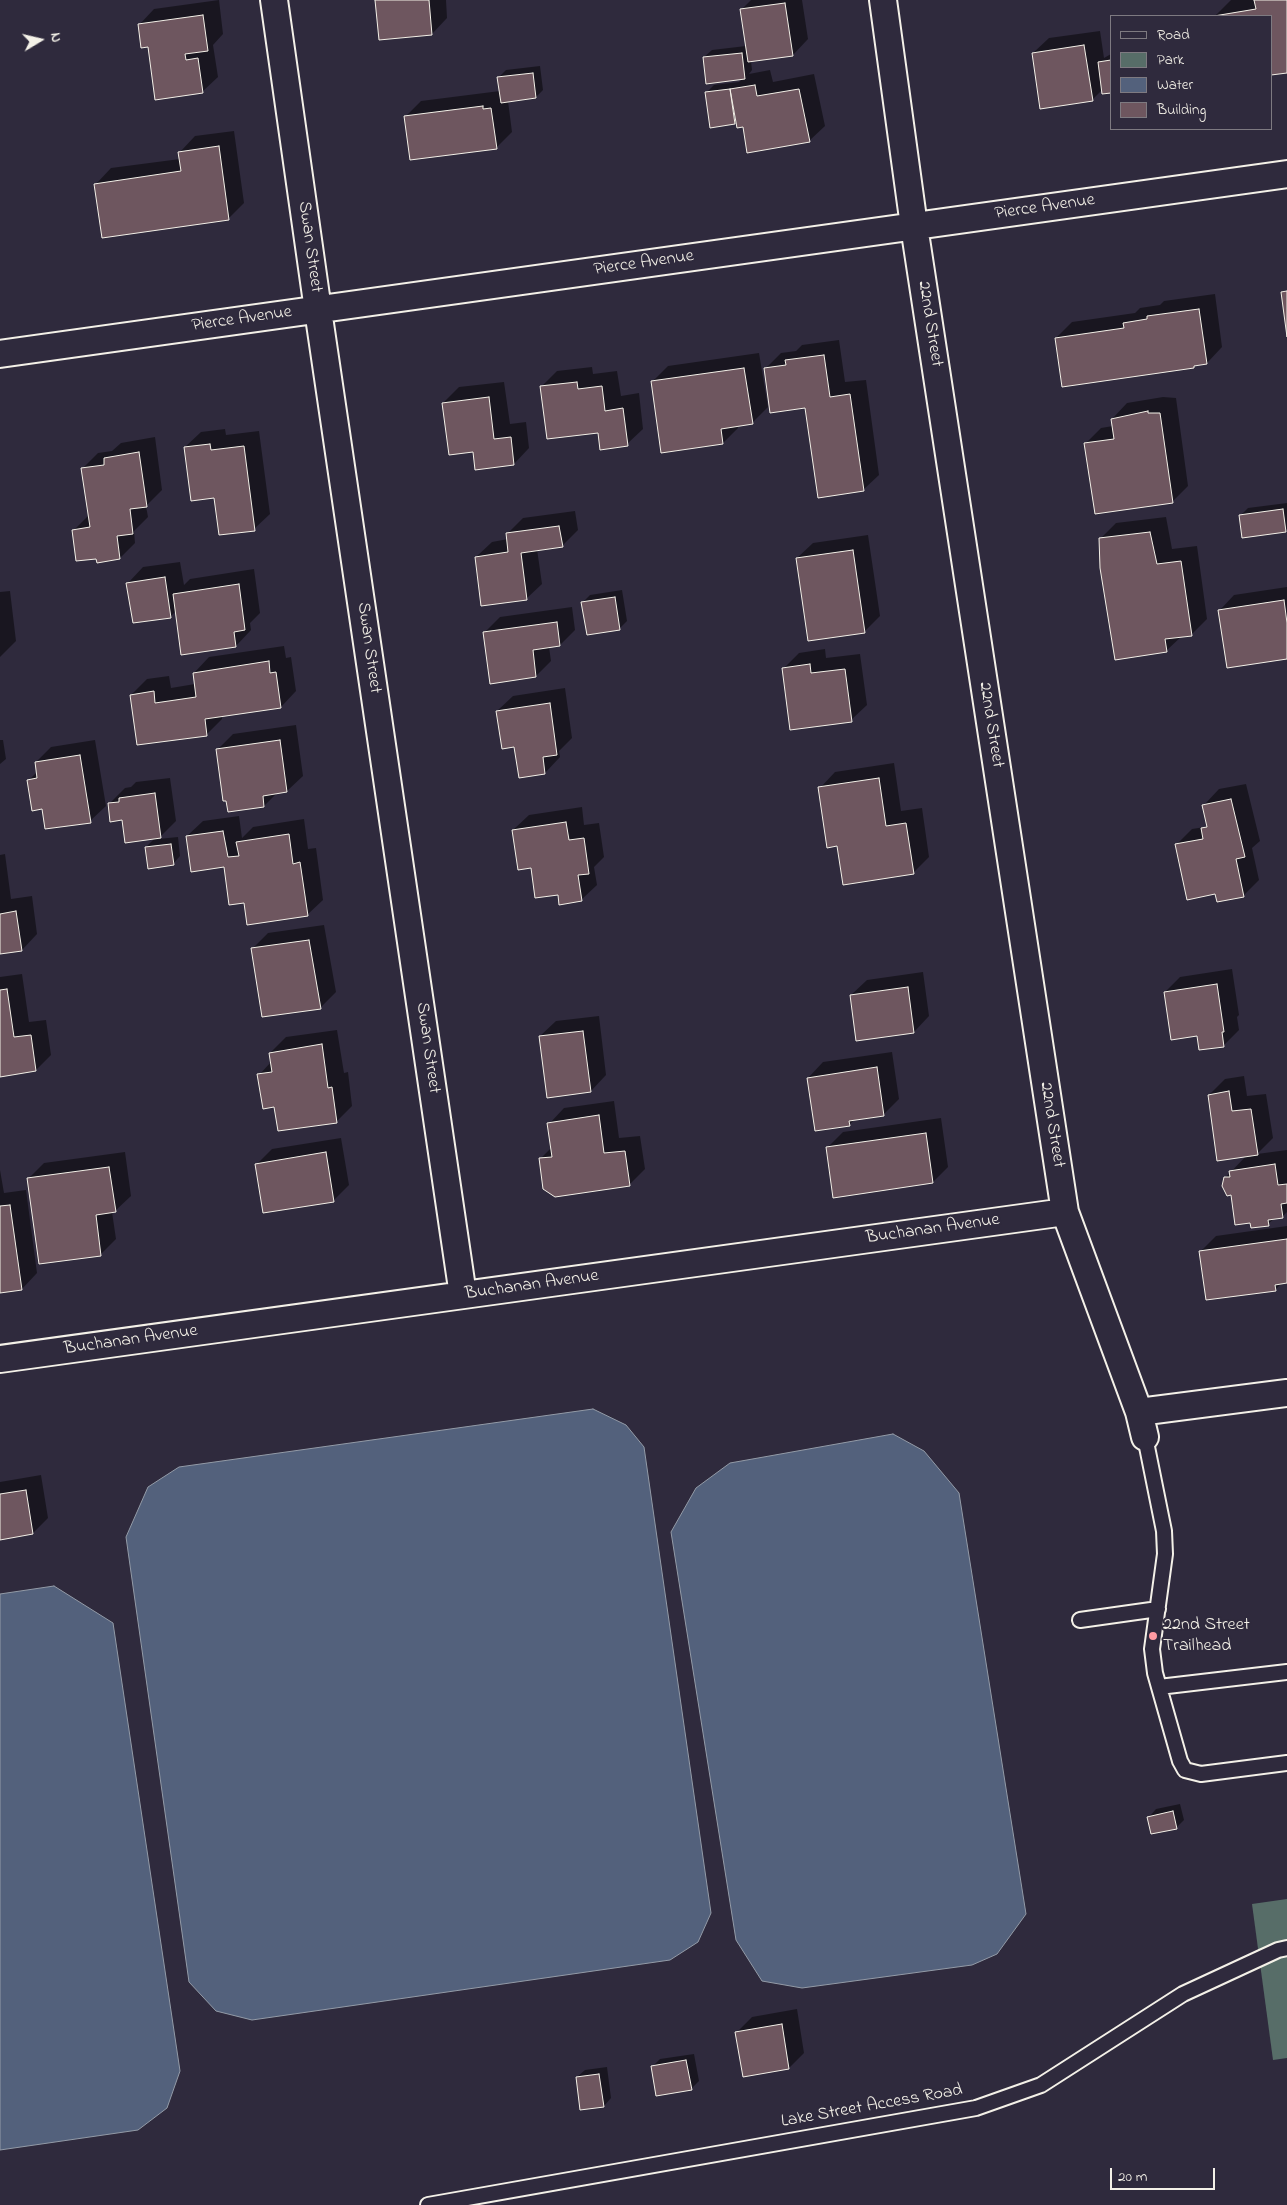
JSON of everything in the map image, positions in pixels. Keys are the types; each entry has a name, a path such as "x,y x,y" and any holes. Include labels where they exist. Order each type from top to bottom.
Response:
{"street":[{"name":"Swan Street","path":"274,0 463,1295"},
{"name":"22nd Street","path":"883,0 914,226 1065,1212 1139,1412 1145,1437"},
{"name":"Pierce Avenue","path":"0,354 1287,174"},
{"name":"Buchanan Avenue","path":"0,1360 1065,1212"},
{"path":"1139,1412 1287,1393"}],"lane":[{"path":"1145,1437 1164,1531 1166,1554 1152,1649 1159,1688 1180,1761 1185,1770 1201,1774 1287,1763"},
{"path":"1080,1620 1158,1609"},
{"path":"1159,1688 1287,1672"},
{"name":"Lake Street Access Road","path":"428,2205 976,2108 1042,2085 1183,1994 1278,1950 1287,1948"}],"green space":[{"path":"1287,1899 1287,2058 1273,2060 1252,1904"}],"water":[{"path":"593,1409 626,1425 644,1447 711,1913 698,1942 670,1960 252,2020 216,2011 189,1982 126,1537 148,1487 179,1467"},
{"path":"893,1434 924,1451 959,1493 1026,1914 997,1954 972,1965 802,1988 762,1981 736,1940 671,1532 696,1488 730,1463"},
{"path":"54,1586 113,1623 180,2071 167,2108 138,2130 0,2150 0,1594"}],"building":[{"path":"375,0 429,0 432,35 379,40"},
{"path":"1254,0 1287,0 1287,73 1272,75 1272,15 1220,15 1256,9"},
{"path":"785,3 793,56 748,62 740,9"},
{"path":"203,15 208,51 185,54 186,60 198,58 203,93 155,100 148,47 141,48 138,24"},
{"path":"1084,45 1093,101 1040,109 1032,53"},
{"path":"742,53 745,79 706,84 703,57"},
{"path":"1110,60 1110,93 1102,94 1098,62"},
{"path":"533,73 536,98 501,103 497,77"},
{"path":"755,85 757,96 799,89 810,142 747,153 743,127 737,128 730,89"},
{"path":"730,89 735,124 710,128 705,92"},
{"path":"483,106 483,109 491,108 497,149 410,160 404,116"},
{"path":"219,146 229,220 102,238 94,184 181,171 178,152"},
{"path":"1287,291 1287,337 1281,292"},
{"path":"1199,309 1207,364 1194,366 1194,368 1062,387 1055,338 1124,328 1123,323 1147,319 1147,316"},
{"path":"824,355 830,397 850,394 864,491 818,498 805,408 770,413 764,368 786,365 785,360"},
{"path":"744,368 753,424 721,429 723,444 661,453 651,381"},
{"path":"577,382 578,389 602,386 605,411 623,408 628,446 600,450 598,433 547,439 540,386"},
{"path":"489,397 494,439 511,437 514,465 475,470 473,452 449,455 442,403"},
{"path":"1148,411 1148,413 1160,413 1173,503 1095,514 1084,443 1114,439 1111,419"},
{"path":"210,444 211,450 244,446 255,531 219,535 214,498 191,501 184,447"},
{"path":"139,452 147,507 130,509 133,534 117,536 120,559 97,563 96,559 76,561 72,530 90,527 81,468 104,465 104,458"},
{"path":"1283,509 1286,532 1242,538 1239,515"},
{"path":"559,526 563,547 521,553 527,600 481,606 475,557 508,552 506,533"},
{"path":"1150,532 1157,564 1181,561 1192,636 1165,639 1167,652 1115,660 1100,568 1099,538"},
{"path":"853,550 865,633 808,641 796,558"},
{"path":"165,577 171,618 133,623 126,583"},
{"path":"239,584 245,630 234,632 236,647 181,655 173,594"},
{"path":"615,597 620,630 587,635 581,602"},
{"path":"1284,600 1287,623 1287,659 1227,668 1218,610"},
{"path":"557,622 560,646 533,650 536,677 490,684 483,632"},
{"path":"269,661 270,673 276,672 281,708 205,719 207,736 137,745 130,695 154,691 155,703 196,697 193,673"},
{"path":"810,664 811,673 845,669 852,722 790,730 782,668"},
{"path":"550,703 557,755 543,757 545,774 519,778 514,747 502,749 496,711"},
{"path":"280,740 287,792 263,796 264,807 228,812 226,801 223,801 216,749"},
{"path":"80,755 91,823 45,829 42,809 32,811 27,780 37,778 35,762"},
{"path":"879,778 886,826 906,823 914,874 843,885 837,846 827,848 818,787"},
{"path":"155,793 161,838 125,843 122,820 110,822 108,803 119,802 119,798"},
{"path":"1231,799 1245,857 1236,859 1244,897 1217,902 1215,894 1187,900 1175,844 1203,839 1201,828 1207,827 1202,805"},
{"path":"566,822 569,840 584,838 589,874 578,875 582,901 559,905 558,895 535,898 531,868 518,870 512,830"},
{"path":"223,831 228,857 239,856 236,842 289,834 293,864 300,862 308,916 247,925 244,903 229,905 224,867 191,872 186,836"},
{"path":"171,844 174,865 148,869 145,847"},
{"path":"16,911 22,951 0,954 0,914"},
{"path":"309,940 321,1009 262,1017 251,948"},
{"path":"1217,984 1224,1032 1222,1032 1224,1047 1199,1050 1197,1036 1171,1040 1164,992"},
{"path":"908,987 914,1033 856,1041 850,995"},
{"path":"7,989 14,1037 31,1035 36,1071 0,1077 0,990"},
{"path":"583,1031 591,1092 547,1098 539,1036"},
{"path":"322,1044 328,1088 332,1087 337,1123 278,1131 274,1107 263,1109 257,1074 272,1072 269,1053"},
{"path":"877,1067 884,1116 849,1121 850,1126 815,1131 807,1078"},
{"path":"1229,1091 1232,1111 1251,1109 1258,1155 1217,1161 1208,1095"},
{"path":"599,1115 604,1153 625,1151 630,1186 555,1197 543,1189 539,1158 552,1157 547,1123"},
{"path":"926,1133 933,1183 833,1198 826,1147"},
{"path":"326,1152 334,1202 263,1213 255,1164"},
{"path":"1275,1164 1278,1185 1287,1184 1287,1203 1281,1204 1283,1218 1268,1220 1269,1226 1251,1228 1250,1223 1235,1225 1231,1195 1227,1196 1222,1186 1224,1177 1230,1177 1229,1171"},
{"path":"109,1167 116,1212 96,1215 101,1256 39,1264 27,1178"},
{"path":"10,1205 22,1290 0,1293 0,1206"},
{"path":"1287,1239 1287,1283 1275,1285 1276,1291 1206,1300 1199,1251"},
{"path":"26,1490 33,1534 0,1540 0,1494"},
{"path":"1173,1811 1177,1829 1151,1834 1147,1817"},
{"path":"782,2024 789,2069 743,2077 735,2032"},
{"path":"686,2060 692,2090 656,2096 651,2066"},
{"path":"599,2074 604,2107 580,2110 576,2077"}],"place":[{"name":"22nd Street Trailhead","path":"1153,1636"}]}
